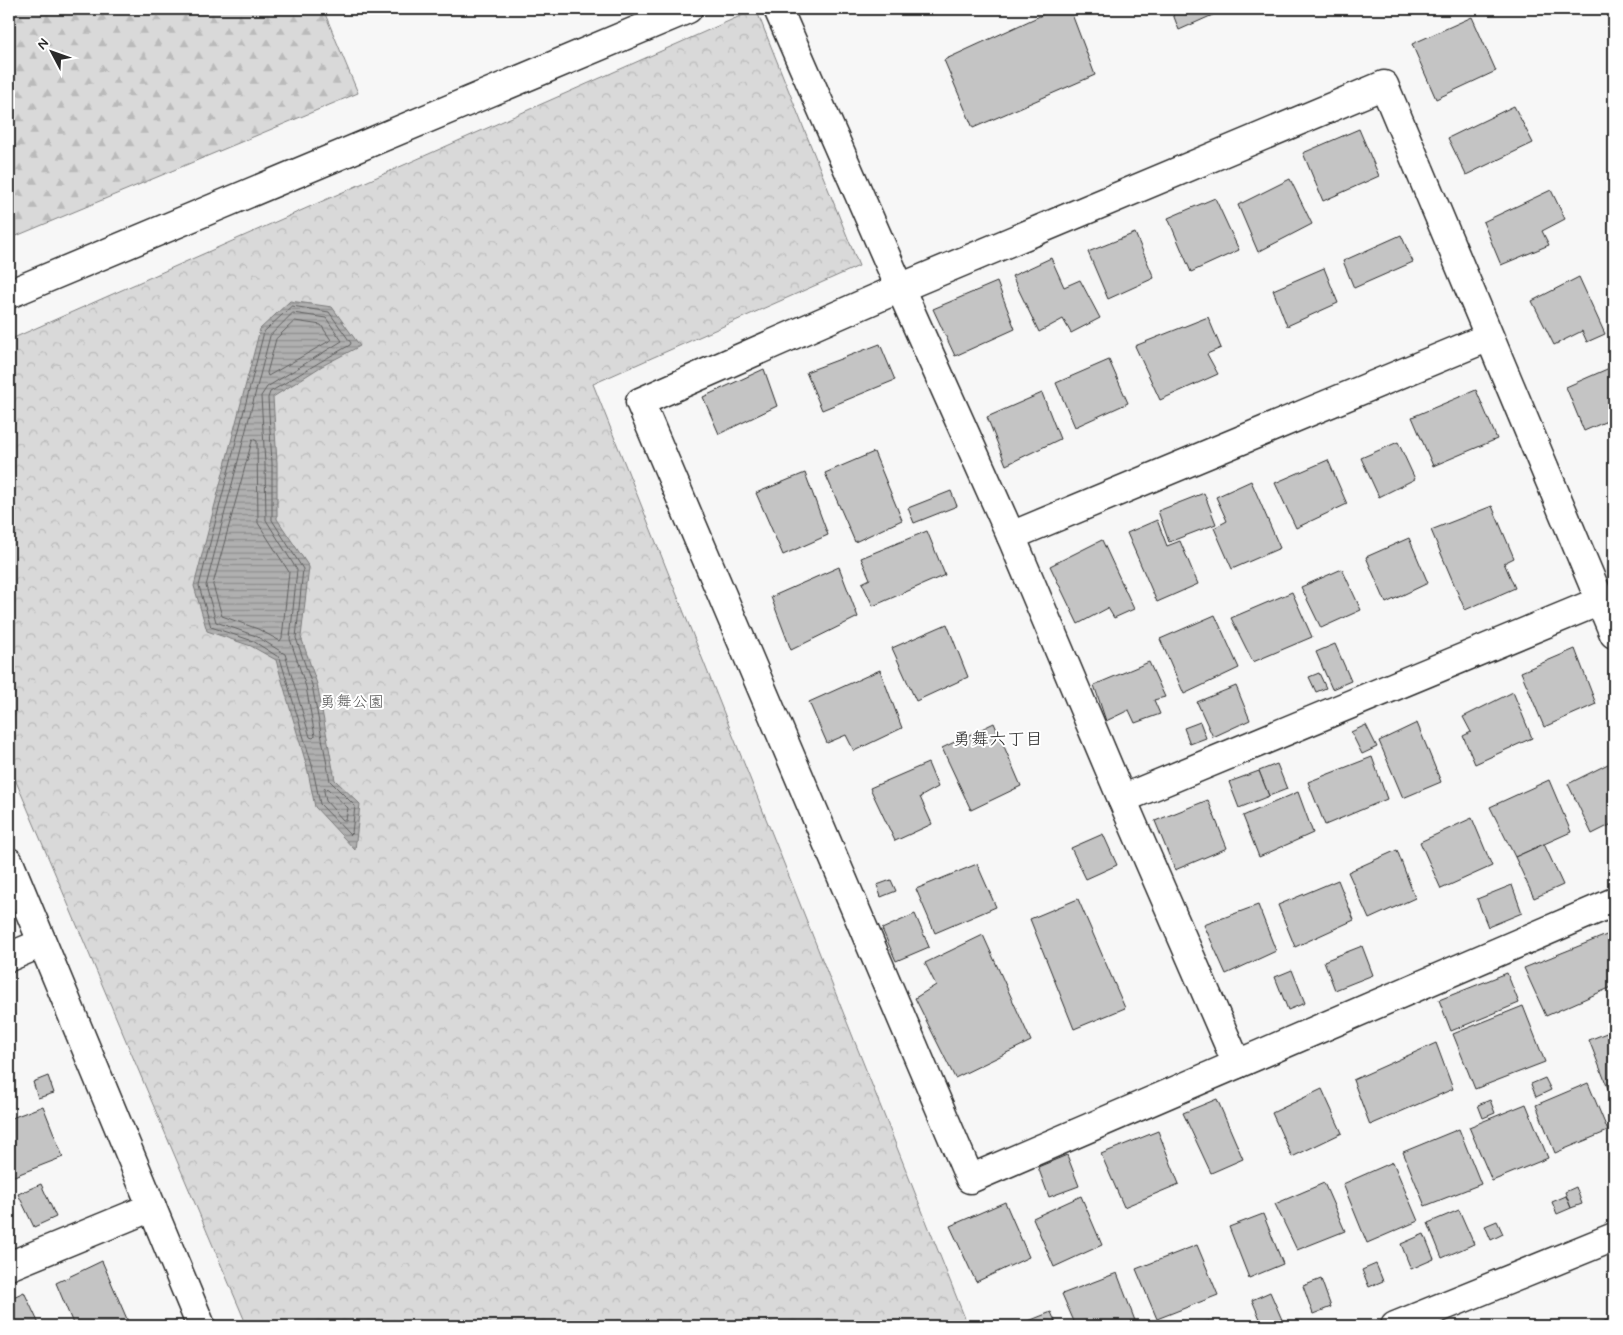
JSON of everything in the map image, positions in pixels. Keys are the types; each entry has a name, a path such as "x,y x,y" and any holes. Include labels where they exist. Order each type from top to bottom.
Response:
{"street":[{"path":"9,294 688,9"},
{"path":"778,9 1011,536 1237,1064"},
{"path":"1614,634 1384,85 900,288 640,402 970,1179 1614,902"},
{"path":"1011,536 1489,337"},
{"path":"1122,799 1600,601"},
{"path":"9,862 201,1326"},
{"path":"9,957 42,942"},
{"path":"9,1266 152,1207"},
{"path":"1395,1326 1614,1237"}],"green space":[{"path":"9,9 323,9 358,93 9,239"},
{"name":"勇舞公園","path":"756,9 859,266 593,384 968,1326 247,1326 9,765 9,340"}],"water":[{"path":"290,301 332,307 360,346 322,366 273,397 277,463 277,519 309,567 301,637 317,684 335,780 360,804 355,850 315,807 307,767 276,660 251,646 207,631 194,586 260,329"}],"building":[{"path":"1055,9 1070,9 1095,75 973,128 944,60"},
{"path":"1171,9 1226,9 1179,30"},
{"path":"1472,17 1496,71 1436,99 1412,44"},
{"path":"1514,106 1533,143 1466,175 1448,138"},
{"path":"1359,129 1379,176 1323,201 1303,153"},
{"path":"1290,179 1312,224 1258,252 1238,205"},
{"path":"1551,190 1565,219 1542,231 1549,245 1501,265 1483,222"},
{"path":"1215,198 1239,250 1191,272 1168,218"},
{"path":"1135,233 1154,278 1108,299 1088,252"},
{"path":"1401,235 1413,262 1354,288 1343,261"},
{"path":"1051,258 1064,287 1080,280 1100,318 1071,333 1063,319 1039,332 1012,276"},
{"path":"1324,268 1338,303 1287,326 1273,290"},
{"path":"1579,277 1605,334 1587,342 1582,331 1554,345 1532,301"},
{"path":"997,282 1015,329 955,356 933,309"},
{"path":"1208,317 1221,348 1207,354 1218,374 1160,400 1135,346"},
{"path":"880,344 895,380 822,410 806,372"},
{"path":"1109,360 1128,403 1075,427 1056,383"},
{"path":"1614,366 1614,418 1584,431 1566,387"},
{"path":"764,369 777,406 719,434 703,397"},
{"path":"1476,390 1497,439 1433,466 1412,417"},
{"path":"1042,393 1060,439 1006,465 987,417"},
{"path":"1398,442 1415,479 1379,497 1361,458"},
{"path":"874,452 902,520 855,542 825,473"},
{"path":"1328,460 1347,504 1296,528 1275,483"},
{"path":"805,473 828,535 783,555 756,493"},
{"path":"1251,481 1280,548 1232,569 1214,528 1227,521 1216,497"},
{"path":"951,491 957,506 914,523 908,508"},
{"path":"1204,493 1216,524 1169,542 1158,511"},
{"path":"1492,506 1514,558 1504,563 1515,588 1465,610 1431,530"},
{"path":"1157,520 1167,546 1180,541 1198,584 1157,602 1127,533"},
{"path":"927,531 945,575 873,606 862,583 870,579 861,558"},
{"path":"1409,538 1428,583 1386,603 1366,557"},
{"path":"1102,540 1134,609 1114,618 1108,608 1078,624 1050,566"},
{"path":"839,567 858,617 791,650 771,597"},
{"path":"1342,569 1361,610 1321,628 1301,587"},
{"path":"1292,592 1312,637 1253,662 1231,618"},
{"path":"1215,615 1239,668 1184,694 1160,639"},
{"path":"947,624 968,677 916,701 892,648"},
{"path":"1335,644 1351,681 1332,689 1316,652"},
{"path":"1575,649 1596,704 1544,727 1521,672"},
{"path":"1149,662 1165,697 1154,700 1160,714 1135,723 1129,710 1106,721 1094,685"},
{"path":"880,670 902,728 854,751 846,735 827,743 809,702"},
{"path":"1319,673 1326,688 1316,692 1309,677"},
{"path":"1236,686 1250,720 1213,737 1197,702"},
{"path":"1513,692 1532,738 1475,764 1463,736 1471,732 1463,717"},
{"path":"1200,722 1206,738 1190,744 1184,728"},
{"path":"994,723 1021,786 971,810 942,748"},
{"path":"1417,723 1441,782 1403,798 1379,741"},
{"path":"1366,725 1377,747 1362,754 1351,732"},
{"path":"1372,757 1387,799 1325,825 1308,782"},
{"path":"1614,761 1614,823 1592,834 1568,784"},
{"path":"928,763 938,787 920,797 932,824 895,841 870,788"},
{"path":"1277,764 1287,789 1269,796 1259,771"},
{"path":"1259,771 1269,796 1239,808 1229,782"},
{"path":"1549,780 1571,832 1515,857 1490,807"},
{"path":"1298,792 1313,833 1259,857 1243,816"},
{"path":"1208,800 1227,848 1175,870 1155,821"},
{"path":"1472,818 1492,866 1441,889 1420,842"},
{"path":"1103,834 1117,865 1086,879 1071,848"},
{"path":"1544,844 1563,885 1534,898 1515,857"},
{"path":"1397,850 1415,898 1369,919 1348,872"},
{"path":"977,864 996,907 935,933 916,889"},
{"path":"891,880 896,891 881,897 877,885"},
{"path":"1338,880 1354,920 1295,947 1278,905"},
{"path":"1512,885 1522,913 1488,927 1477,899"},
{"path":"1078,899 1125,1008 1074,1029 1030,919"},
{"path":"1258,905 1276,951 1226,974 1204,925"},
{"path":"915,914 929,947 896,961 882,929"},
{"path":"1614,932 1614,986 1546,1016 1524,968"},
{"path":"983,935 1031,1041 955,1078 915,998 936,985 925,963"},
{"path":"1362,946 1373,975 1335,990 1324,961"},
{"path":"1292,970 1305,1003 1288,1010 1275,977"},
{"path":"1507,973 1519,1003 1451,1031 1439,1000"},
{"path":"1523,1006 1545,1062 1475,1089 1453,1034"},
{"path":"1614,1030 1614,1104 1589,1040"},
{"path":"1436,1043 1453,1089 1370,1125 1353,1080"},
{"path":"48,1076 54,1093 38,1098 33,1082"},
{"path":"1545,1078 1551,1090 1536,1097 1531,1084"},
{"path":"1588,1083 1608,1131 1555,1153 1536,1105"},
{"path":"1322,1089 1342,1133 1292,1157 1272,1113"},
{"path":"1217,1099 1243,1159 1211,1173 1183,1113"},
{"path":"1490,1100 1495,1113 1483,1118 1478,1105"},
{"path":"1526,1104 1548,1158 1492,1181 1469,1127"},
{"path":"43,1106 63,1157 9,1178 9,1119"},
{"path":"1459,1129 1481,1184 1425,1206 1403,1152"},
{"path":"1158,1131 1179,1184 1124,1207 1101,1154"},
{"path":"1067,1155 1079,1186 1049,1197 1038,1167"},
{"path":"1393,1162 1418,1221 1367,1243 1343,1184"},
{"path":"1324,1183 1345,1231 1297,1250 1275,1204"},
{"path":"41,1184 56,1217 34,1227 18,1194"},
{"path":"1576,1187 1582,1204 1571,1208 1565,1192"},
{"path":"1081,1196 1102,1245 1054,1267 1033,1218"},
{"path":"1566,1196 1571,1208 1557,1214 1552,1202"},
{"path":"1005,1202 1029,1257 976,1282 950,1226"},
{"path":"1459,1210 1474,1244 1442,1258 1428,1223"},
{"path":"1263,1214 1283,1264 1249,1278 1229,1227"},
{"path":"1497,1221 1503,1234 1491,1240 1485,1226"},
{"path":"1424,1234 1434,1259 1411,1269 1401,1244"},
{"path":"1197,1245 1218,1295 1157,1319 1136,1269"},
{"path":"102,1261 130,1326 74,1326 56,1283"},
{"path":"1376,1264 1383,1281 1369,1287 1362,1270"},
{"path":"1117,1273 1137,1326 1076,1326 1062,1294"},
{"path":"1321,1279 1331,1307 1313,1314 1303,1286"},
{"path":"24,1292 40,1326 9,1326 9,1299"},
{"path":"1270,1292 1283,1322 1273,1326 1263,1326 1252,1300"},
{"path":"1051,1312 1057,1326 1016,1326"},
{"path":"1614,1317 1614,1326 1593,1326"},
{"path":"1209,1321 1210,1326 1194,1326"}],"district":[{"name":"勇舞六丁目","path":"998,739"}]}
